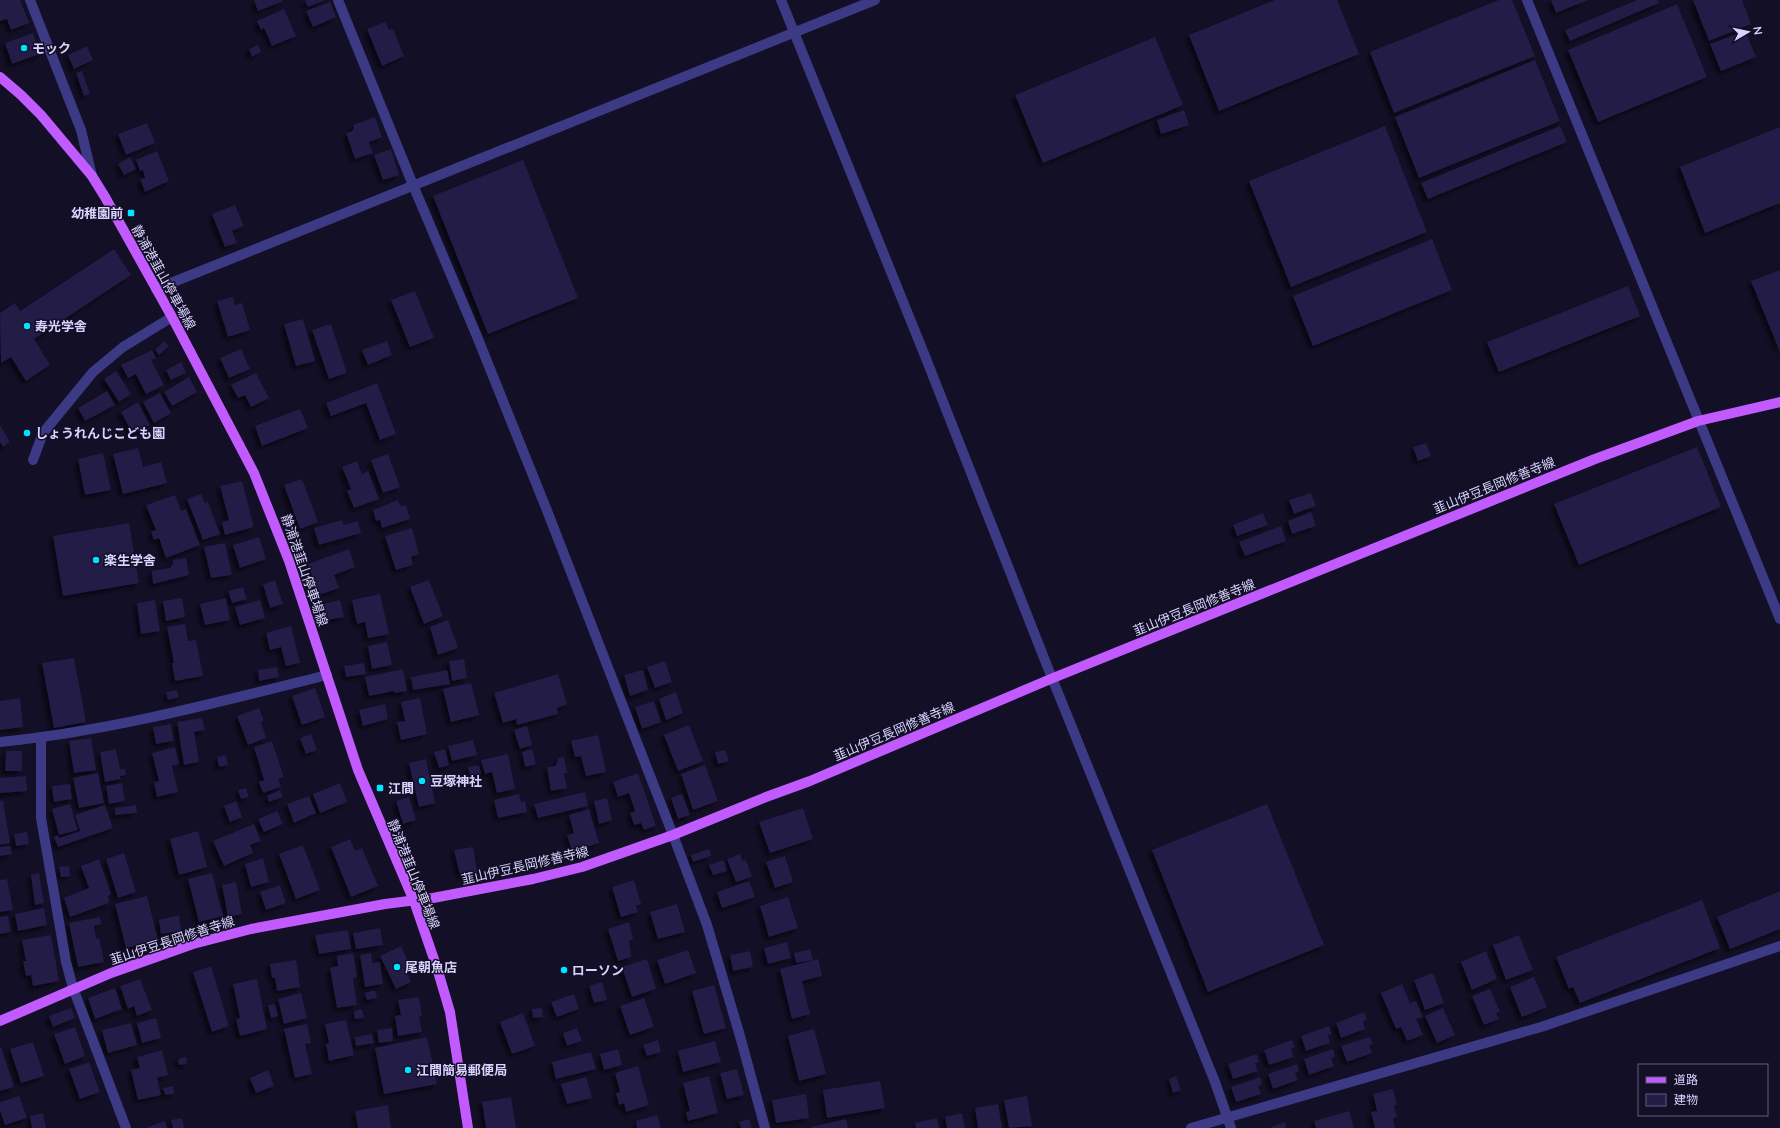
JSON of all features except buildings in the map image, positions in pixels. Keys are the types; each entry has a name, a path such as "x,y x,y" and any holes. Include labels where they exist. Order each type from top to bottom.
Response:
{"main road":[{"name":"静浦港韮山停車場線","path":"0,77 41,115 92,176 172,317 257,481 289,561 358,770 414,901 450,1012 468,1128"},
{"name":"韮山伊豆長岡修善寺線","path":"0,1021 73,988 193,944 251,929 385,904 414,901 533,879 582,867 673,835 766,797 810,781 1053,678 1595,459 1698,421 1780,402"}],"street":[{"path":"30,0 81,130 92,176"},
{"path":"338,0 537,486 673,835 709,933 740,1036 764,1128"},
{"path":"781,0 1230,1123"},
{"path":"156,289 413,185 765,46 794,32 875,0"},
{"path":"1527,0 1780,619"},
{"path":"33,460 43,433 93,372 114,354 172,317"},
{"path":"0,742 41,737 172,713 327,675"},
{"path":"41,737 41,818 66,962 73,988 126,1128"},
{"path":"1191,1128 1230,1123 1554,1023 1780,946"}],"place":[{"name":"モック","path":"24,48"},
{"name":"幼稚園前","path":"131,213"},
{"name":"寿光学舎","path":"27,326"},
{"name":"しょうれんじこども園","path":"27,433"},
{"name":"楽生学舎","path":"96,560"},
{"name":"豆塚神社","path":"422,781"},
{"name":"江間","path":"380,788"},
{"name":"尾朝魚店","path":"397,967"},
{"name":"ローソン","path":"564,970"},
{"name":"江間簡易郵便局","path":"408,1070"}]}
